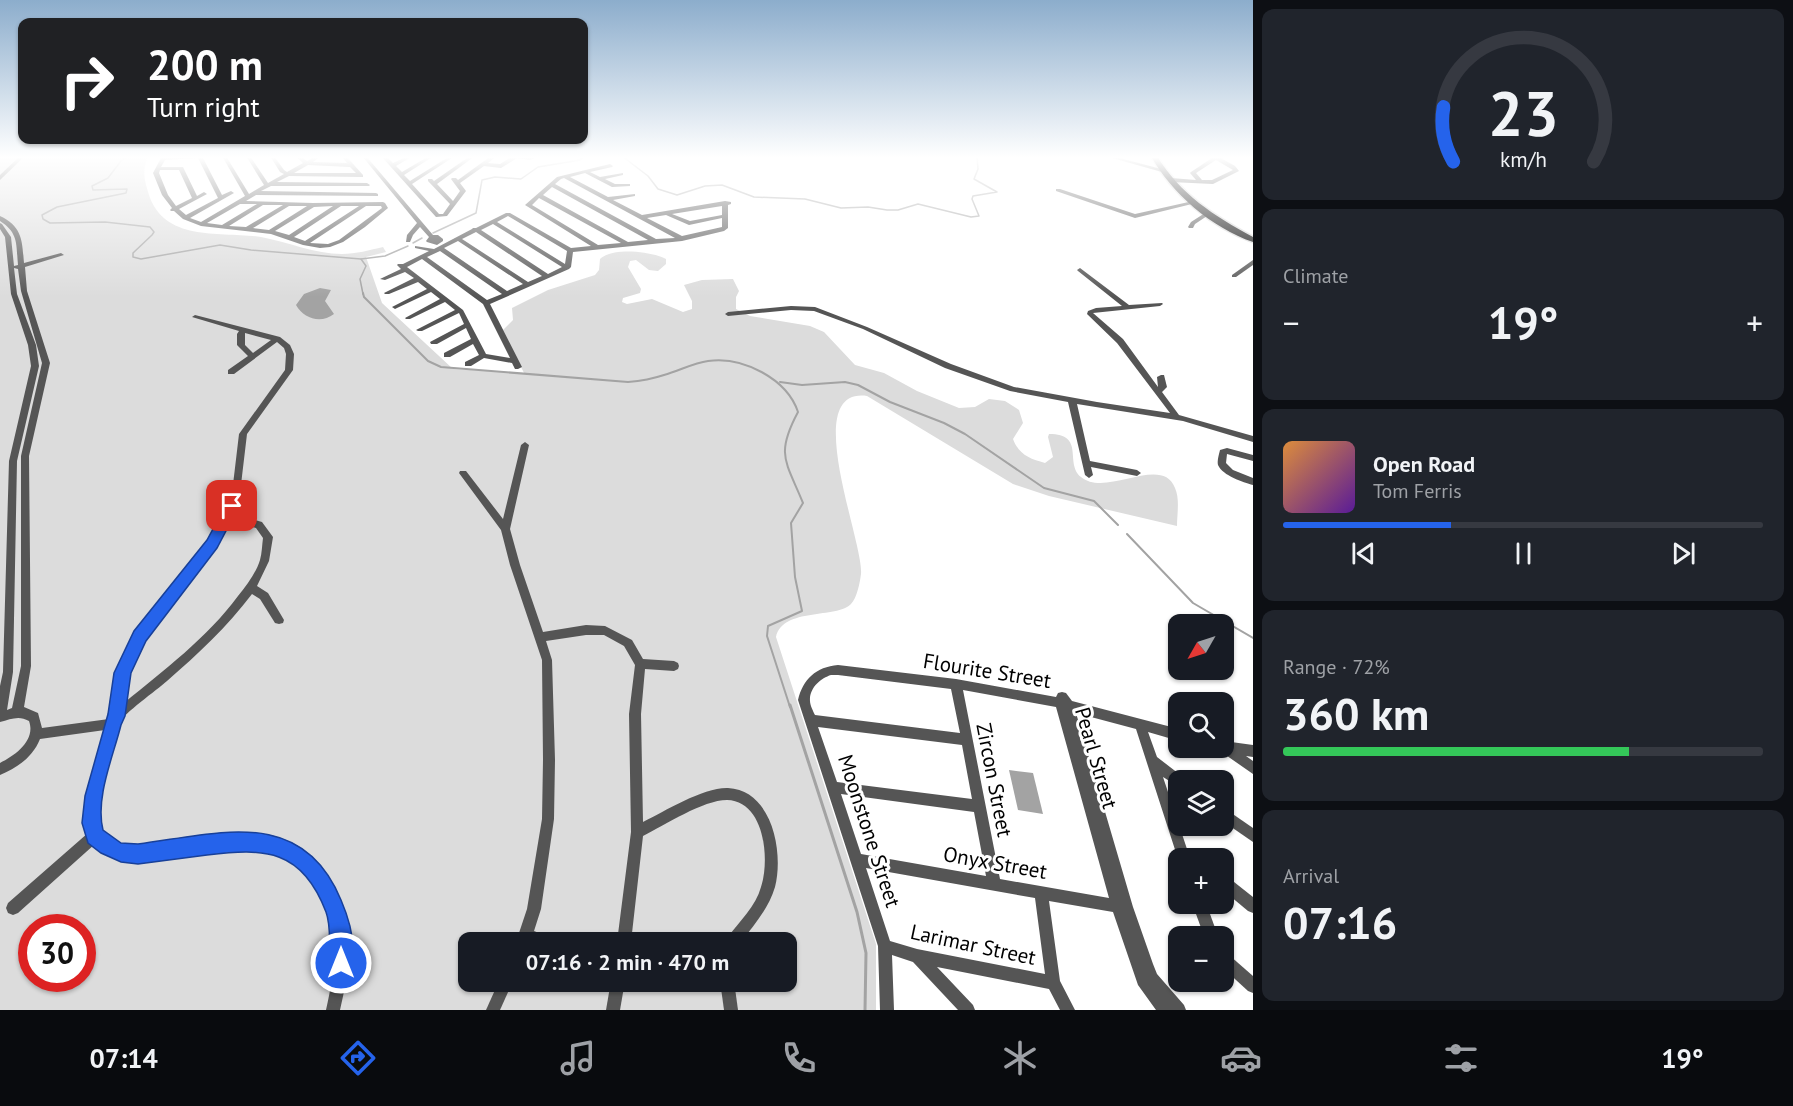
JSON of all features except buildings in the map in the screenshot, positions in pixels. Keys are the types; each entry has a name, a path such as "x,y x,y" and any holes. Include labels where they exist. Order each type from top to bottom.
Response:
{"main road":[{"path":"1194,203 1207,214 1253,240"}],"street":[{"path":"170,203 173,210 185,218 201,224 270,232 305,244 326,246 335,244 383,210 383,204 252,203"},
{"path":"173,210 186,203"},
{"path":"185,218 212,203"},
{"path":"201,224 237,203"},
{"path":"403,203 432,237 442,239 440,247"},
{"path":"426,203 436,215 441,217 453,204"},
{"path":"531,203 528,206 597,247"},
{"path":"553,203 627,244"},
{"path":"585,203 656,242"},
{"path":"615,203 682,238"},
{"path":"641,217 726,203"},
{"path":"383,279 440,247 509,214 570,250 656,242 723,229 727,203"},
{"path":"1097,203 1136,216 1188,203"},
{"path":"223,228 262,204"},
{"path":"247,229 288,204"},
{"path":"270,232 313,205"},
{"path":"289,238 339,205"},
{"path":"305,244 363,205"},
{"path":"624,208 640,205"},
{"path":"668,214 689,223 725,216"},
{"path":"1191,227 1207,214"},
{"path":"0,218 11,225 18,236 24,291 46,363 25,456 27,666 17,712"},
{"path":"492,221 567,268"},
{"path":"408,241 420,223"},
{"path":"0,225 8,237 14,294 32,345 35,366 13,461 8,672 0,717 17,712 30,714 37,722 36,734 25,753 0,769"},
{"path":"475,229 547,276"},
{"path":"458,239 528,285"},
{"path":"417,247 440,247 507,294"},
{"path":"486,303 567,268 571,261 570,250"},
{"path":"11,268 61,255"},
{"path":"423,257 486,303 517,364 483,356 468,364"},
{"path":"1234,276 1253,262"},
{"path":"402,267 460,310 483,356"},
{"path":"1080,270 1129,308"},
{"path":"387,293 418,279"},
{"path":"395,307 432,289"},
{"path":"408,318 445,299"},
{"path":"1160,304 1096,310 1090,314 1120,341 1176,416"},
{"path":"729,314 791,308 815,309 865,328 965,373 1013,389 1072,401 1176,416 1253,439"},
{"path":"420,330 460,310"},
{"path":"195,317 277,339 287,347 290,354 289,370 243,434 236,493 228,516 212,544 140,636 123,673 114,720 94,796 92,823 95,836 108,847 121,852 138,854 242,841 260,841 279,846 295,854 322,882 338,916 342,938 341,963 333,1010"},
{"path":"434,342 468,324"},
{"path":"244,329 240,345 252,357"},
{"path":"231,372 277,339"},
{"path":"447,355 475,340"},
{"path":"35,366 46,363"},
{"path":"1158,392 1163,387 1161,377"},
{"path":"1072,401 1089,475"},
{"path":"506,529 525,445"},
{"path":"1253,458 1227,450 1223,452 1222,464 1225,468 1253,482"},
{"path":"1086,463 1137,473"},
{"path":"463,473 506,529 526,601 547,660 549,678 548,819 537,890 527,932"},
{"path":"36,734 114,720 205,642 251,588 265,562 268,537 259,525 228,516"},
{"path":"11,526 26,522"},
{"path":"251,588 264,596 279,620"},
{"path":"540,637 586,630 605,631 628,643 640,664 635,714 637,832 625,932"},
{"path":"640,664 674,666"},
{"name":"Flourite Street","path":"821,673 838,670 956,684 1064,704 1168,732"},
{"name":"Moonstone Street","path":"821,673 809,686 804,700 885,946 886,1010"},
{"name":"Zircon Street","path":"956,684 994,884"},
{"name":"Pearl Street","path":"1064,704 1143,981 1166,1010"},
{"path":"810,720 967,740"},
{"path":"1140,725 1183,848"},
{"path":"1234,748 1253,751"},
{"path":"1234,754 1253,768"},
{"path":"1152,760 1168,772"},
{"path":"832,787 979,806"},
{"path":"637,832 706,799 726,794 745,796 755,805 764,824 769,845 771,872 762,899 740,932"},
{"path":"1234,822 1253,836"},
{"path":"13,908 95,836"},
{"name":"Onyx Street","path":"857,860 1122,907"},
{"path":"1234,891 1253,906"},
{"path":"1041,892 1053,983 1068,1010"},
{"name":"Pearl Street","path":"1122,907 1152,979 1179,1010"},
{"name":"Larimar Street","path":"885,946 917,956 1053,983"},
{"path":"917,956 968,1010"},
{"path":"1234,969 1253,986"},
{"path":"493,1010 501,992"},
{"path":"613,1010 616,992"},
{"path":"729,992 731,1010"}],"shaded area":[{"path":"0,203 153,203 168,221 196,232 261,237 312,250 342,254 383,247 386,252 366,257 382,303 453,369 524,373 503,330 513,320 512,308 548,290 595,275 599,270 600,259 606,255 642,252 659,256 666,259 666,264 658,271 649,270 636,260 630,261 628,267 641,289 640,293 623,298 622,302 627,304 652,299 683,312 692,309 692,301 684,285 702,280 733,279 739,291 736,297 736,309 750,316 810,326 824,332 855,365 884,373 917,391 959,408 975,407 989,399 1005,401 1019,410 1023,423 1013,439 1018,449 1030,458 1045,463 1053,457 1048,437 1049,434 1060,435 1071,444 1076,471 1081,477 1092,482 1104,483 1146,475 1158,475 1168,479 1177,492 1177,526 1049,496 1013,484 867,396 847,400 838,416 836,440 846,501 859,557 861,574 858,590 851,604 834,611 789,621 776,637 876,944 876,1010 0,1010"},
{"path":"320,288 331,290 325,301 334,314 324,319 308,317 296,305 304,294"},
{"path":"1009,770 1033,773 1043,814 1018,810"}],"waterway":[{"path":"76,203 57,207 42,215 43,219 50,223 105,222 150,227 154,232 133,253 133,257 141,259 220,245 251,250 361,259"},
{"path":"433,233 476,213 478,203"},
{"path":"822,203 841,208 868,207 887,210 898,210 918,204 971,217 979,216 974,203"},
{"path":"413,243 422,238"},
{"path":"361,259 385,256 408,246"},
{"path":"361,259 366,266 360,279 363,294"},
{"path":"363,293 364,297 428,361 441,367 628,382 655,378 702,362 721,360 749,366 762,372 784,389 798,412 785,449 788,467 803,503 791,523 795,577 802,611 768,626 767,636 790,707"},
{"path":"780,382 802,385 845,382 858,385 890,402 944,423 965,434 1044,488 1094,501 1118,525"},
{"path":"1127,534 1193,603 1253,638"},
{"path":"790,705 857,912 866,953 865,1010"}],"route":[{"path":"232,506 220,533 140,636 123,673 117,716 112,724 94,796 92,823 95,836 108,847 121,852 138,854 242,841 260,841 279,846 295,854 322,882 338,916 342,938 341,963"}]}
